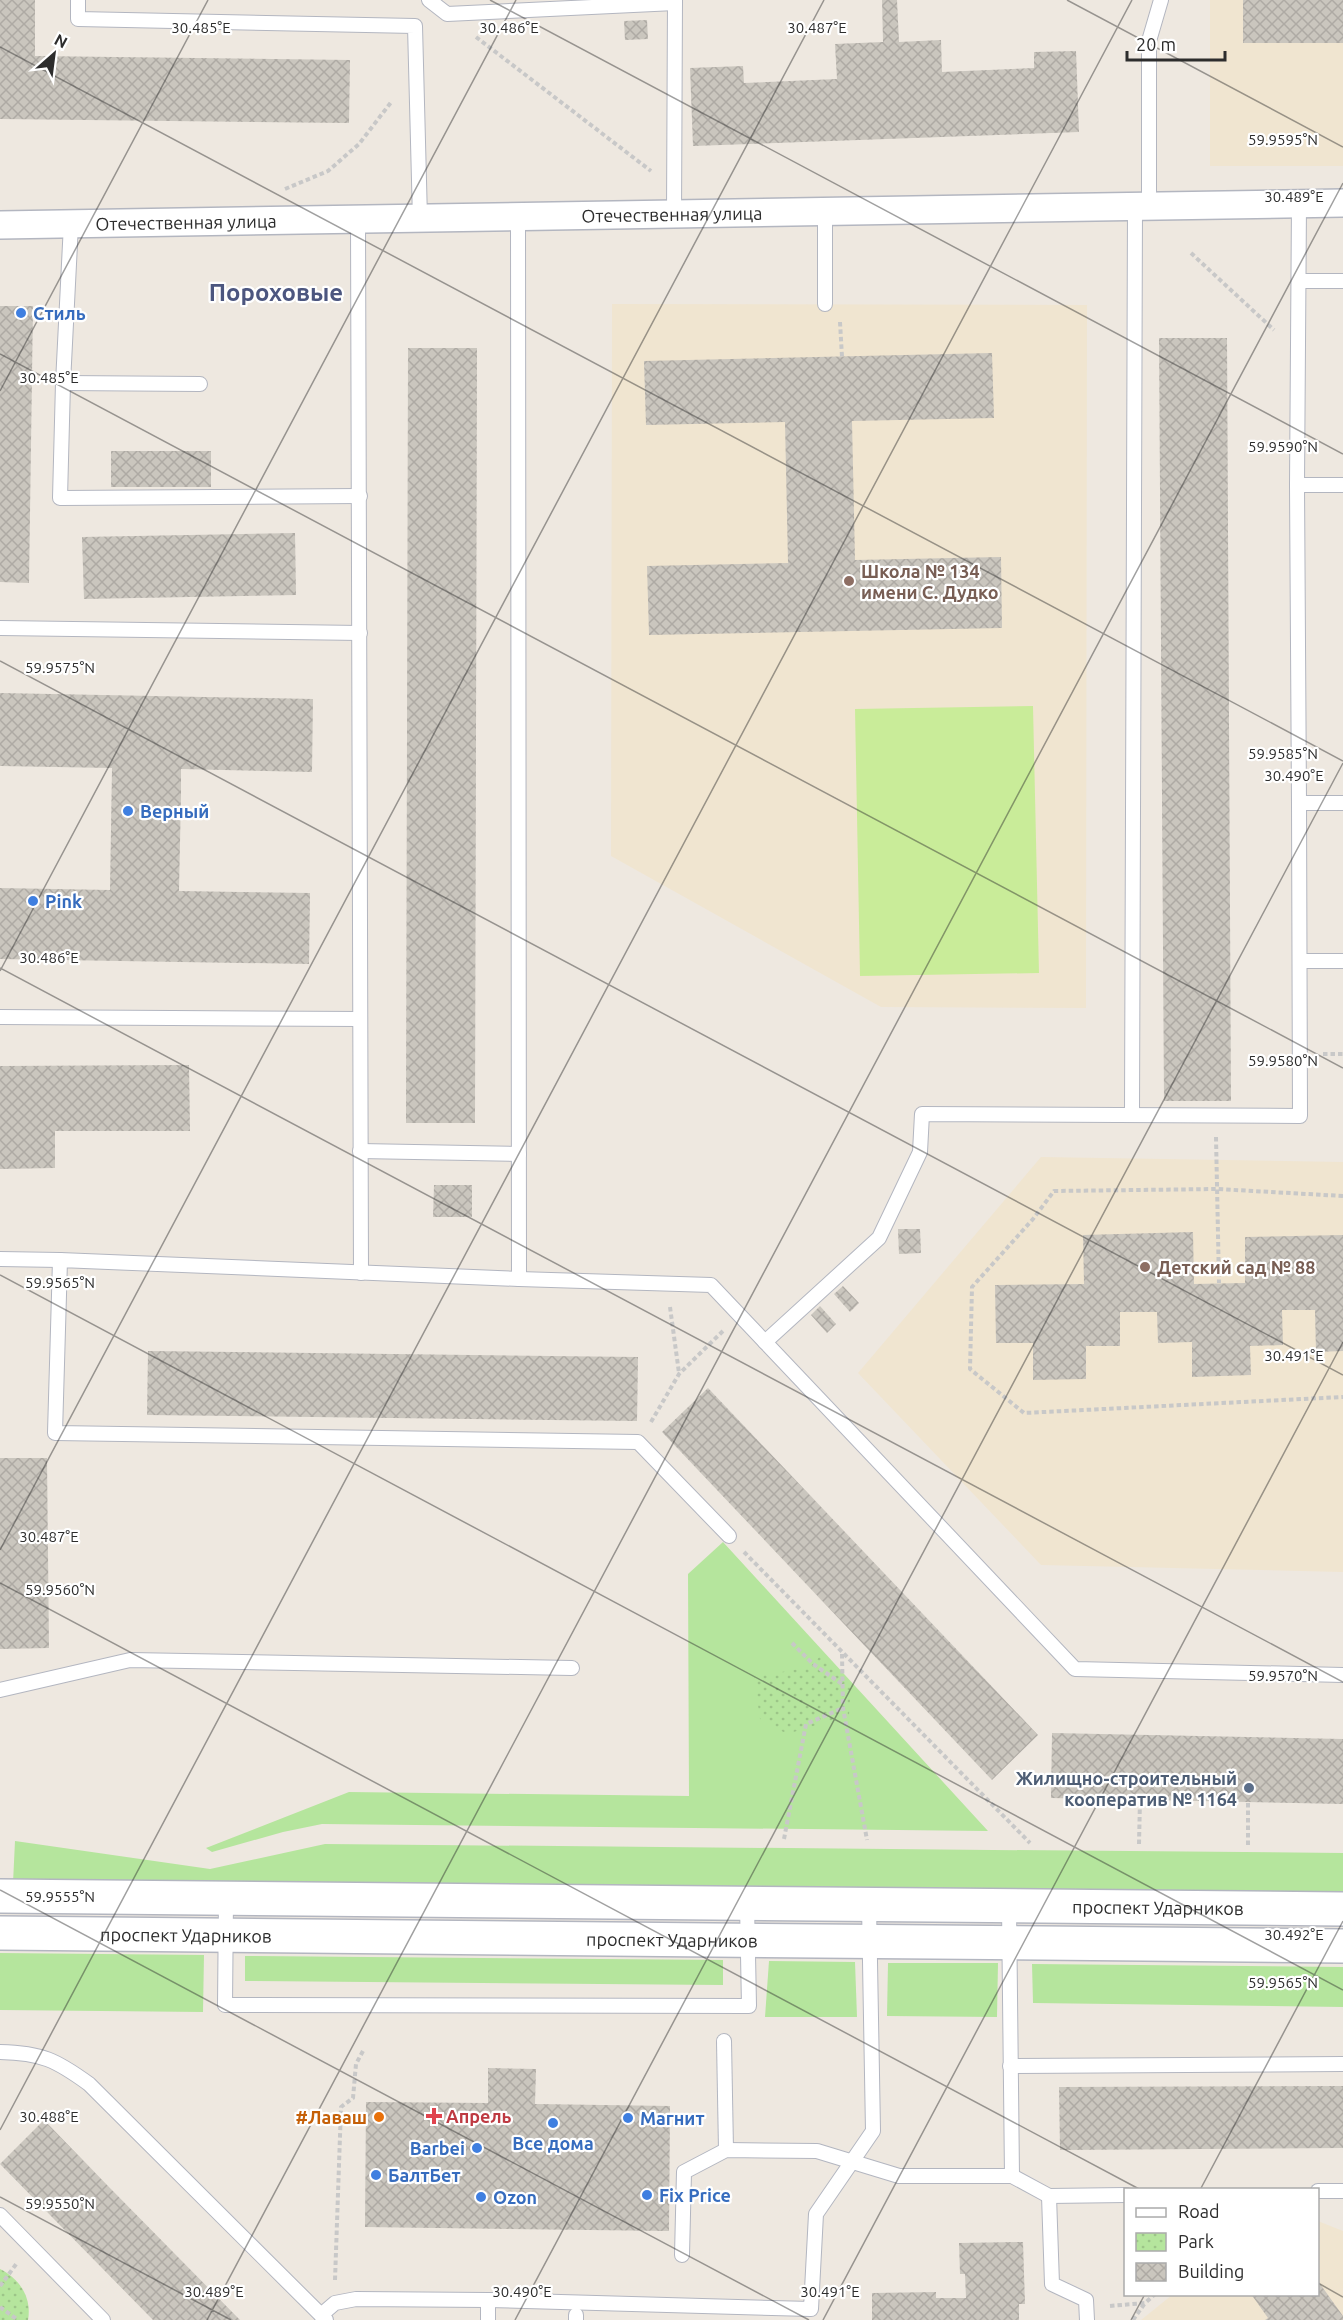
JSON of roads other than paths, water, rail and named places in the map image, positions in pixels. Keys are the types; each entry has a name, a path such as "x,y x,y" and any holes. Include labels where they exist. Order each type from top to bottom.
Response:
{"street":[{"name":"Отечественная улица","path":"0,225 518,217 674,201 825,212 1343,203"},
{"name":"проспект Ударников","path":"0,1896 1343,1908"},
{"name":"проспект Ударников","path":"0,1933 1343,1946"}],"lane":[{"path":"78,0 78,19 415,27 420,219"},
{"path":"429,0 447,14 675,1 674,201"},
{"path":"1132,1114 1142,206 1149,40 1161,0"},
{"path":"765,1342 879,1238 920,1152 922,1114 1299,1116 1297,485 1299,204"},
{"path":"825,212 825,304"},
{"path":"518,217 519,1279"},
{"path":"358,219 361,1273"},
{"path":"71,224 60,498 360,496"},
{"path":"1299,281 1343,281"},
{"path":"63,383 200,384"},
{"path":"1297,485 1343,485"},
{"path":"0,628 360,633"},
{"path":"1299,803 1343,802"},
{"path":"1300,961 1343,961"},
{"path":"0,1017 360,1019"},
{"path":"360,1150 519,1154"},
{"path":"0,1259 711,1285 1075,1669 1343,1675"},
{"path":"60,1260 55,1433 638,1442 729,1536"},
{"path":"0,1690 130,1660 572,1668"},
{"path":"226,1899 225,2005 749,2006 747,1904"},
{"path":"0,2052 25,2053 59,2062 89,2084 323,2317 334,2303 356,2299 488,2300 811,2314 816,2214 873,2131 869,1905"},
{"path":"1009,1906 1012,2176"},
{"path":"724,2041 726,2150"},
{"path":"1010,2066 1343,2064"},
{"path":"682,2255 684,2172 726,2150 817,2151 899,2176 1012,2176 1050,2196 1124,2195"},
{"path":"1319,2191 1343,2191"},
{"path":"1050,2196 1052,2284 1086,2300 1087,2320"},
{"path":"0,2215 103,2320"},
{"path":"488,2300 488,2320"}],"place":[{"name":"Стиль","path":"21,313"},
{"name":"Школа № 134 имени С. Дудко","path":"849,581"},
{"name":"Верный","path":"128,811"},
{"name":"Pink","path":"33,901"},
{"name":"Детский сад № 88","path":"1145,1267"},
{"name":"Жилищно-строительный кооператив № 1164","path":"1249,1788"},
{"name":"Апрель","path":"434,2116"},
{"name":"#Лаваш","path":"379,2117"},
{"name":"Магнит","path":"628,2118"},
{"name":"Все дома","path":"553,2123"},
{"name":"Barbei","path":"477,2148"},
{"name":"БалтБет","path":"376,2175"},
{"name":"Fix Price","path":"647,2195"},
{"name":"Ozon","path":"481,2197"}],"district":[{"name":"Пороховые","path":"276,292"}]}
